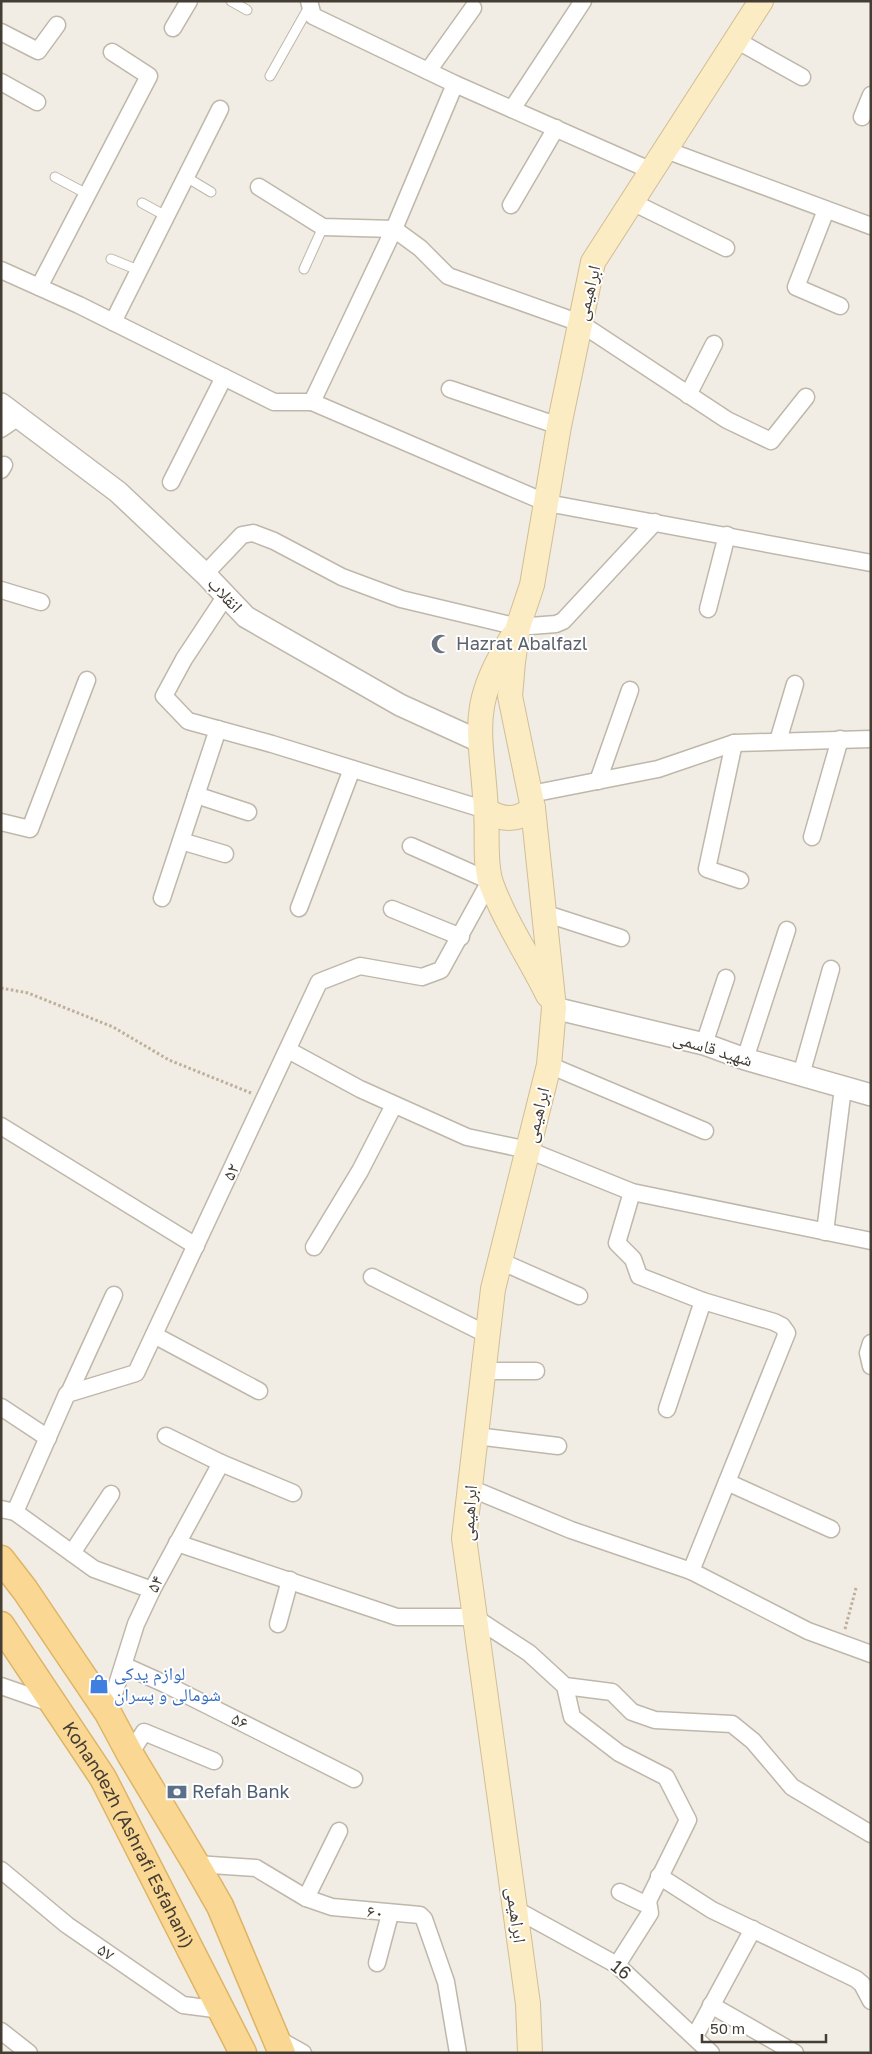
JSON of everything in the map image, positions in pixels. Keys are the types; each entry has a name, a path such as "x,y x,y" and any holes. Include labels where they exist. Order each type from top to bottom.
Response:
{"main road":[{"name":"ابراهیمی","path":"530,2053 528,2004 464,1538 493,1289 549,1065 554,1008 532,801 510,696 518,627 532,585 559,426 593,262 761,1"},
{"path":"518,627 495,663 480,708 479,740 486,810 490,881 498,901 554,1008"},
{"path":"486,810 505,819 525,815 532,801"},
{"path":"1,1559 25,1590 108,1713 130,1754 196,1864 220,1906 279,2045"},
{"name":"Kohandezh (Ashrafi Esfahani)","path":"1,1625 103,1778 222,2010 242,2053"}],"street":[{"path":"172,28 189,1"},
{"path":"512,109 583,1"},
{"path":"310,3 313,16 455,84 652,171"},
{"path":"428,71 472,8"},
{"path":"1,32 38,51 57,26"},
{"path":"736,40 802,77"},
{"path":"39,287 149,76 112,52"},
{"path":"1,82 37,102"},
{"path":"312,402 394,229 455,84"},
{"path":"862,117 871,95"},
{"path":"113,322 220,109"},
{"path":"511,204 556,128"},
{"path":"666,150 871,226"},
{"path":"258,187 323,227 394,229 420,248 448,276 580,323 727,420 771,440 806,397"},
{"path":"632,202 726,248"},
{"path":"826,210 796,288 840,306"},
{"path":"1,270 113,322 274,402 312,402 547,503 871,562"},
{"path":"688,395 714,344"},
{"path":"171,482 224,377"},
{"path":"450,388 559,426"},
{"name":"انقلاب","path":"1,404 20,416 118,492 205,574 224,597 246,618 400,705 479,740"},
{"path":"1,429 20,416"},
{"path":"205,574 242,534 253,533 274,541 342,577 402,599 518,627 556,624 563,621 655,522"},
{"path":"708,609 727,536"},
{"path":"1,590 41,602"},
{"path":"224,597 184,659 164,696 188,721 486,810"},
{"path":"1,822 30,829 87,680"},
{"path":"778,741 795,684"},
{"path":"598,781 630,690"},
{"path":"162,898 218,729"},
{"path":"812,836 840,739"},
{"path":"532,801 598,781 658,769 734,743 871,739"},
{"path":"734,743 707,869 740,880"},
{"path":"299,908 352,769"},
{"path":"196,795 248,812"},
{"path":"181,841 225,854"},
{"path":"411,846 490,881"},
{"name":"۵۲","path":"69,1393 136,1373 319,982 360,966 422,977 441,970 461,937 490,881"},
{"path":"392,909 461,937"},
{"path":"544,913 621,938"},
{"path":"745,1059 786,930"},
{"path":"801,1075 831,969"},
{"path":"704,1044 726,978"},
{"name":"شهید قاسمی","path":"554,1008 704,1044 745,1059 871,1095"},
{"path":"288,1050 394,1105 467,1137 528,1150 632,1192 825,1232 848,1235 871,1242"},
{"path":"549,1065 705,1131"},
{"path":"825,1232 843,1088"},
{"path":"314,1247 360,1171 394,1105"},
{"path":"1,1126 196,1246"},
{"path":"632,1192 618,1243 633,1259 639,1276 703,1300 774,1322 782,1326 787,1333 691,1571"},
{"path":"500,1261 579,1296"},
{"path":"372,1277 488,1335"},
{"path":"114,1295 48,1438 8,1511 94,1569 152,1590"},
{"path":"667,1409 703,1300"},
{"path":"154,1334 259,1391"},
{"path":"871,1343 868,1353 871,1366"},
{"path":"484,1371 536,1371"},
{"path":"1,1408 48,1438"},
{"path":"166,1436 221,1463 293,1493"},
{"path":"476,1436 558,1446"},
{"name":"۵۴","path":"108,1713 125,1666 136,1624 152,1590 221,1463"},
{"path":"727,1482 831,1529"},
{"path":"470,1488 571,1530 691,1571 808,1631 871,1654"},
{"path":"72,1553 111,1494"},
{"path":"177,1543 397,1617 474,1617 529,1653 565,1686 572,1717 619,1753 666,1777 688,1820 648,1901 650,1912 617,1965"},
{"path":"278,1624 290,1580"},
{"name":"۵۶","path":"125,1666 190,1696 354,1779"},
{"path":"1,1686 55,1705"},
{"path":"565,1686 612,1692 632,1712 655,1720 732,1724 753,1741 792,1787 871,1834"},
{"path":"130,1754 144,1732 214,1761"},
{"path":"306,1898 338,1831"},
{"name":"۶۰","path":"196,1864 256,1868 306,1898 332,1907 390,1914 415,1914 424,1918 446,1982 458,2053"},
{"name":"۵۷","path":"1,1870 67,1925 183,2005 222,2010"},
{"path":"659,1876 712,1910 856,1979 871,2001"},
{"path":"620,1892 643,1903 648,1901"},
{"name":"16","path":"515,1909 617,1965 711,2053"},
{"path":"377,1963 390,1914"},
{"path":"695,2036 753,1929"},
{"path":"711,2005 795,2053"},
{"path":"1,2031 29,2053"},
{"path":"279,2045 303,2053"}],"lane":[{"path":"231,1 247,10"},
{"path":"270,76 310,3"},
{"path":"55,177 87,194"},
{"path":"186,177 211,192"},
{"path":"142,203 166,216"},
{"path":"304,268 323,227"},
{"path":"111,259 138,270"}],"path":[{"path":"1,988 28,993 113,1027 169,1060 264,1099"},
{"path":"840,1644 856,1588"}],"place":[{"name":"Hazrat Abalfazl","path":"441,644"},
{"name":"لوازم یدکی شومالی و پسران","path":"99,1684"},
{"name":"Refah Bank","path":"177,1792"}]}
